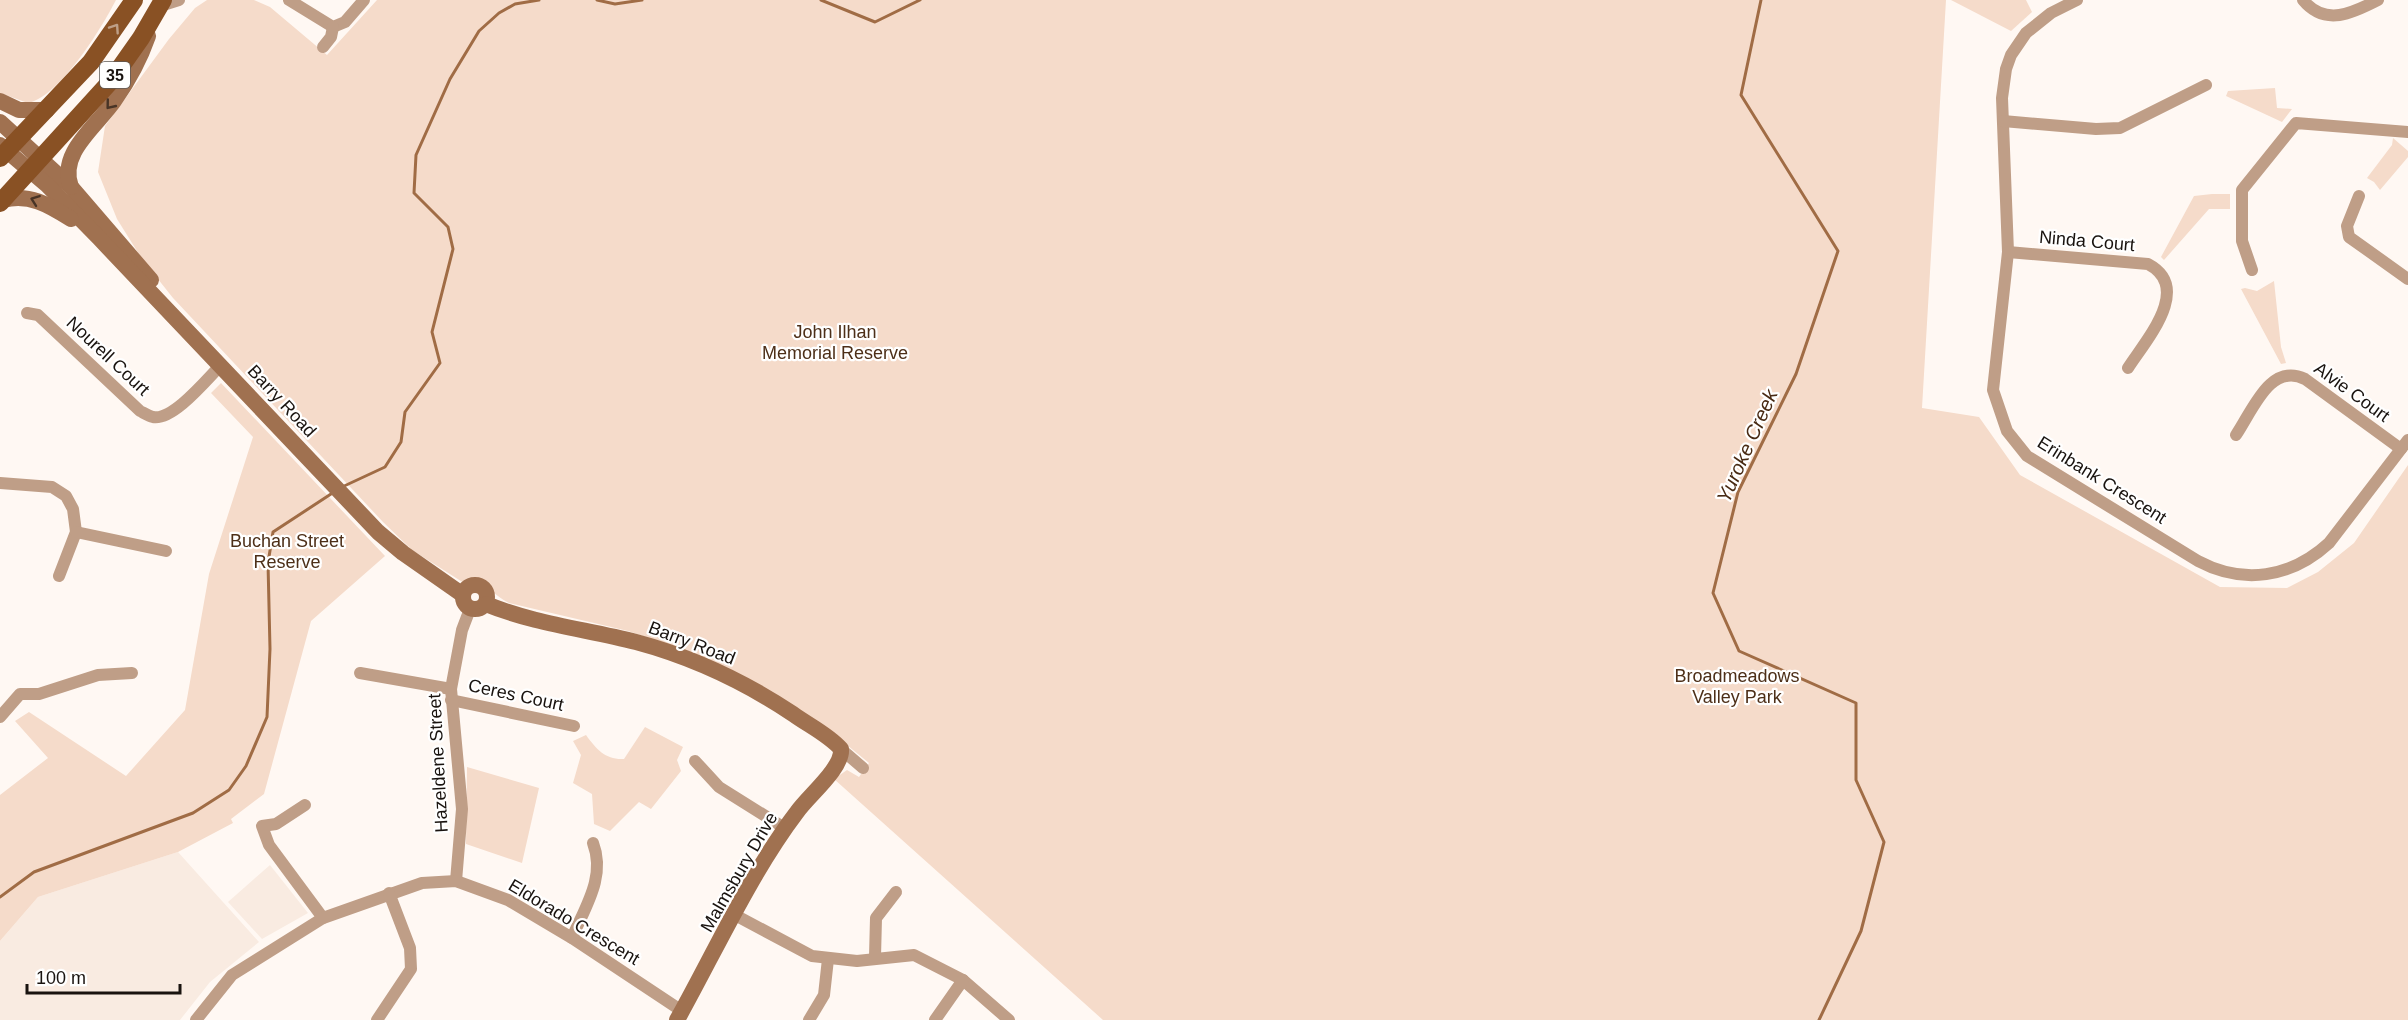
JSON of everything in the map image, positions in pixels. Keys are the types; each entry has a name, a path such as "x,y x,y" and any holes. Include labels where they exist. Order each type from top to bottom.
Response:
{"main road":[{"name":"35","path":"6,148 47,110 91,62 134,0"},
{"name":"35","path":"1,201 110,82 159,7"}],"street":[{"path":"71,188 68,171 78,147 127,82 159,7 179,0"},
{"path":"289,0 339,25"},
{"path":"323,46 339,25 364,0"},
{"name":"Erinbank Crescent","path":"2077,0 2037,23 2018,42 2006,69 2003,121 2007,252 1993,390 2002,420 2012,439 2037,464 2210,568 2236,575 2258,576 2281,573 2304,563 2328,543 2404,445"},
{"path":"2304,0 2320,13 2338,16 2346,15 2378,0"},
{"path":"2003,121 2096,129 2120,128 2206,84"},
{"path":"0,101 19,110 47,110"},
{"name":"Barry Road","path":"0,122 6,148 71,188 208,351"},
{"path":"2252,270 2242,241 2242,190 2292,126 2300,122 2308,122 2408,132"},
{"name":"Barry Road","path":"35,164 99,238 349,501 403,553 473,603 519,618 633,642 684,657 726,676 784,709 841,749 863,768"},
{"path":"1,201 21,196 30,198 60,212 99,238"},
{"path":"2359,196 2347,226 2349,237 2408,279"},
{"name":"Ninda Court","path":"2007,252 2148,264 2162,274 2169,289 2165,307 2128,369"},
{"name":"Nourell Court","path":"27,313 38,315 140,411 152,417 162,417 179,406 221,365"},
{"name":"Alvie Court","path":"2236,435 2267,387 2277,378 2288,374 2306,379 2404,445"},
{"path":"0,483 52,487 66,496 76,521 76,532 59,576"},
{"path":"76,532 166,551"},
{"name":"Hazeldene Street","path":"456,881 462,809 451,694 462,630 473,603"},
{"path":"0,717 20,694 39,693 98,675 132,672"},
{"name":"Ceres Court","path":"360,673 574,726"},
{"name":"Malmsbury Drive","path":"680,1016 735,915 786,829 838,763 841,749"},
{"path":"695,761 719,787 786,829"},
{"path":"305,805 297,813 276,824 262,826 269,845 322,918"},
{"path":"572,938 597,881 598,857 593,843"},
{"name":"Eldorado Crescent","path":"196,1020 232,975 322,918 422,883 456,881 508,900 572,938 680,1016"},
{"path":"875,957 876,918 895,891"},
{"path":"377,1020 411,969 410,948 389,893"},
{"path":"735,915 791,947 812,956 857,961 875,957 914,955 963,980 1009,1020"},
{"path":"809,1020 824,994 828,959"},
{"path":"936,1020 963,980"}],"shaded area":[{"path":"178,852 259,942 210,982 180,1020 0,1020 0,941 38,897"},
{"path":"270,865 308,913 262,939 228,902"}],"green space":[{"path":"0,0 116,0 90,43 66,75 40,98 28,103 0,93"},
{"path":"207,0 254,0 270,7 327,55 377,0 1946,0 1922,408 1979,417 2020,475 2220,587 2287,588 2318,572 2354,543 2408,465 2408,1020 1103,1020 834,779 847,770 859,777 869,763 831,732 688,651 628,631 509,603 483,585 472,582 464,583 412,550 173,298 142,259 117,219 98,172 105,126 169,39 195,8"},
{"path":"1951,0 2026,0 2032,12 2011,31"},
{"path":"2275,88 2277,108 2292,109 2282,122 2226,96 2228,91"},
{"path":"2393,138 2408,151 2408,157 2380,190 2374,182 2367,178 2392,145"},
{"path":"2230,194 2230,209 2209,209 2164,260 2161,257 2194,196"},
{"path":"2274,281 2281,347 2286,363 2281,364 2241,289 2257,291"},
{"name":"Buchan Street Reserve","path":"221,383 385,556 311,621 264,794 231,819 233,823 178,852 38,897 0,941 0,795 48,758 15,721 29,712 126,776 185,710 209,574 253,437 211,393"},
{"path":"645,727 683,747 677,760 681,771 651,809 639,802 610,831 594,824 592,794 573,783 581,755 573,741 586,735 602,753 612,758 624,759"},
{"path":"467,767 539,788 522,863 466,844"}],"waterway":[{"path":"342,487 385,467 401,442 405,412 440,363 432,332 453,249 448,227 414,193 416,155 450,79 479,31 499,13 515,4 539,0"},
{"path":"597,0 615,4 642,0"},
{"path":"821,0 875,22 920,0"},
{"name":"Yuroke Creek","path":"1761,0 1741,95 1838,251 1796,374 1738,492 1713,593 1739,651 1856,703 1856,780 1884,842 1861,931 1819,1020"},
{"path":"0,897 34,872 193,813 229,790 246,766 267,717 270,649 268,563 273,532 334,492"}],"park label":[{"name":"John Ilhan Memorial Reserve","path":"835,342"},
{"name":"Broadmeadows Valley Park","path":"1737,686"}]}
